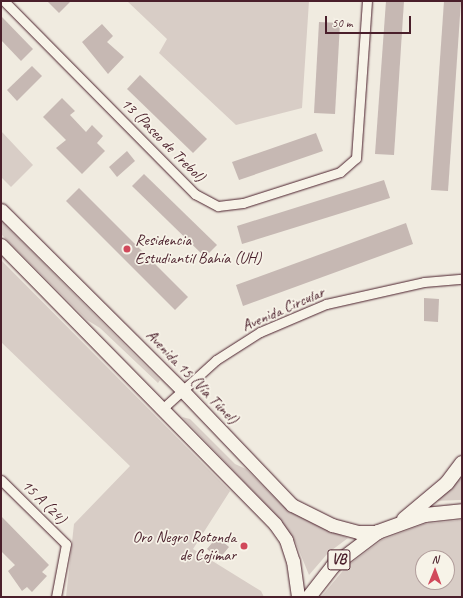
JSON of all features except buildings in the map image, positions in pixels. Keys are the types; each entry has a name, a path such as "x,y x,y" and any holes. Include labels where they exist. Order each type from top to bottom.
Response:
{"main road":[{"name":"Avenida 15 (Vía Túnel)","path":"1,210 182,390 292,505 332,525 358,532 378,532"},
{"path":"1,245 275,524 286,540 293,561 298,597"},
{"path":"400,523 446,483 462,463"},
{"name":"VB","path":"309,597 333,566 378,532 425,515 462,511"}],"street":[{"name":"13 (Paseo de Trebol)","path":"4,1 195,194 218,206 243,203 340,172 356,158 367,1"},
{"name":"Avenida Circular","path":"162,409 216,360 260,332 326,304 424,282 462,279"},
{"name":"15 A (24)","path":"1,480 66,544 56,597"}],"shaded area":[{"path":"127,1 309,1 302,108 236,125 159,53 167,39"},
{"path":"1,131 33,165 11,187 1,177"},
{"path":"1,221 160,380 158,383 100,328 87,320 1,234"},
{"path":"1,260 230,491 193,549 261,591 264,597 66,597 74,524 130,466 1,342"},
{"path":"182,417 190,419 235,464 246,469 282,505 321,527 348,538 328,553 309,575 296,543 280,519"},
{"path":"462,477 462,500 431,501 449,489"},
{"path":"462,520 462,597 321,597 346,567 382,540 424,524"}],"place":[{"name":"Residencia Estudiantil Bahía (UH)","path":"127,249"},
{"name":"Oro Negro Rotonda de Cojímar","path":"244,546"}]}
